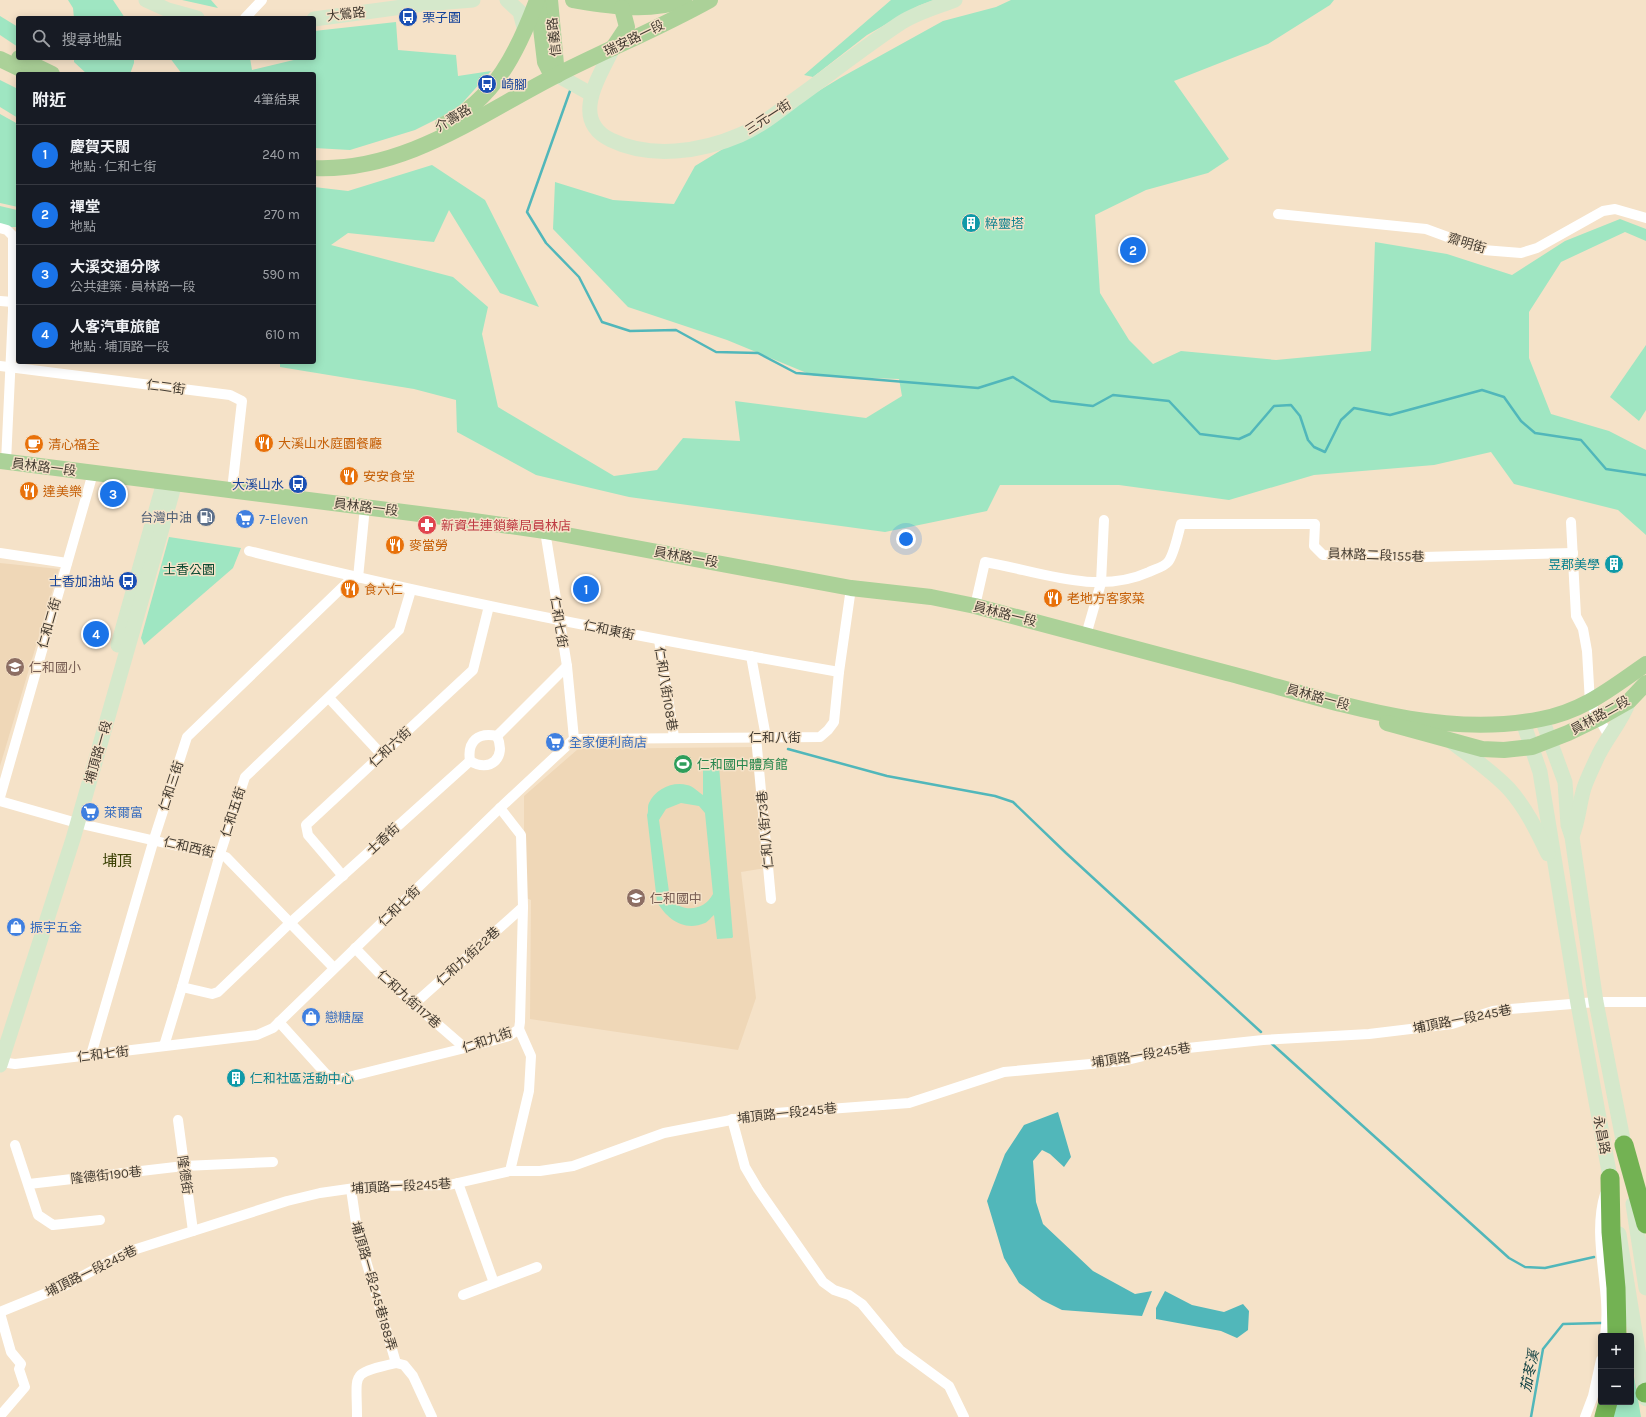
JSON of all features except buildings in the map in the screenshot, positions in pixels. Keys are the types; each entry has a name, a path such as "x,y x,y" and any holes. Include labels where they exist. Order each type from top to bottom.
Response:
{"highway":[{"path":"1624,1145 1646,1224"},
{"path":"1610,1178 1611,1232 1616,1288 1617,1333"},
{"path":"1604,1417 1607,1405"}],"main road":[{"name":"介壽路","path":"316,159 344,160 365,157 414,139 454,119 480,100 489,90 511,58 525,31 537,0"},
{"path":"537,0 545,62 550,72 557,75"},
{"name":"信義路","path":"550,0 557,75"},
{"name":"瑞安路一段","path":"573,0 622,8 657,6 684,0"},
{"name":"瑞安路一段","path":"557,75 710,0"},
{"path":"614,48 627,27 622,8"},
{"path":"0,49 16,57"},
{"path":"0,59 27,72"},
{"path":"23,60 48,72"},
{"name":"介壽路","path":"316,168 362,166 384,161 440,139 557,75"},
{"name":"員林路一段","path":"3,462 545,531 851,588 931,597 975,606 1361,709 1440,723 1467,726 1523,722"},
{"name":"員林路二段","path":"1523,722 1563,714 1590,703 1646,664"},
{"name":"員林路二段","path":"1549,740 1599,718 1629,701 1646,683"},
{"name":"員林路一段","path":"1361,709 1380,720 1452,742 1482,749 1504,750 1532,747 1549,740"}],"street":[{"path":"146,0 168,10 190,16"},
{"path":"247,16 262,0"},
{"name":"大鶯路","path":"316,18 424,4 473,0"},
{"path":"506,0 520,12 525,31"},
{"name":"三元一街","path":"614,48 591,94 589,110 591,122 597,130 617,143 650,150 674,152 708,145 741,135 771,117 901,23 955,0"},
{"path":"557,75 591,94"},
{"name":"齋明街","path":"1278,214 1426,229 1483,250 1521,253 1537,248 1603,211 1615,209 1646,218"},
{"path":"0,228 7,230 13,236 11,366 3,462"},
{"path":"0,301 13,302"},
{"name":"仁二街","path":"0,366 11,366 230,395 242,401 232,490"},
{"name":"仁和二街","path":"0,797 93,473"},
{"name":"埔頂路一段","path":"0,1063 73,822 170,483"},
{"path":"356,578 365,507"},
{"path":"1086,635 1101,583 1104,520"},
{"path":"1571,522 1576,616 1583,628 1587,652 1590,703 1609,736"},
{"name":"員林路二段155巷","path":"1101,583 1146,574 1169,561 1181,524 1315,524 1314,546 1323,555 1423,557 1572,553"},
{"name":"仁和七街","path":"0,1063 15,1064 91,1056 257,1035 273,1028 500,808 574,739 566,666 545,531"},
{"name":"仁和東街","path":"249,551 356,578 489,606 658,640 839,672"},
{"path":"0,553 67,563"},
{"path":"975,606 985,562 1073,581 1101,583"},
{"name":"仁和三街","path":"91,1056 154,839 187,737 356,578"},
{"name":"仁和八街","path":"574,739 820,737 834,722 839,672 851,588"},
{"name":"仁和五街","path":"164,1046 220,854 245,777 399,630 411,590"},
{"name":"仁和六街","path":"344,876 308,835 306,825 473,670 489,606"},
{"name":"仁和八街108巷","path":"658,640 674,738"},
{"name":"仁和八街73巷","path":"751,656 761,737 771,899"},
{"path":"497,736 566,666"},
{"path":"329,698 382,755"},
{"path":"1572,837 1577,826 1584,788 1596,758 1609,736 1625,714 1629,701"},
{"name":"永昌路","path":"1542,719 1565,782 1568,825 1572,837 1596,1002 1624,1145 1646,1288"},
{"path":"1523,722 1540,772 1556,872"},
{"path":"487,734 497,736 501,744 500,754 495,761 487,766 478,766 470,761 470,748 477,738 487,734"},
{"path":"1452,742 1508,789 1524,808 1535,826 1556,872"},
{"name":"士香街","path":"182,987 212,994 218,992 290,923 470,761"},
{"name":"仁和西街","path":"0,801 73,822 220,854 226,857 334,968"},
{"name":"仁和九街","path":"280,1022 326,1074 336,1080 509,1036 519,1029 523,907 521,835 500,808"},
{"name":"埔頂路一段","path":"0,1031 73,822"},
{"name":"永昌路","path":"1556,872 1578,1004 1610,1178 1646,1394"},
{"name":"仁和九街22巷","path":"413,1005 523,907"},
{"name":"仁和九街117巷","path":"355,948 382,977 465,1048"},
{"name":"埔頂路一段245巷","path":"0,1312 64,1286 127,1252 287,1201 320,1193 369,1186 449,1185 510,1171 540,1171 573,1166 664,1132 732,1118 762,1114 909,1103 1004,1072 1123,1061 1169,1050 1263,1040 1369,1034 1452,1024 1498,1011 1596,1002 1646,1002"},
{"path":"510,1171 529,1091 531,1056 519,1029"},
{"path":"732,1118 746,1167 758,1189 823,1282 834,1290 849,1295 862,1304 900,1350 949,1386 964,1417"},
{"name":"隆德街","path":"178,1120 193,1230"},
{"path":"15,1145 38,1215 53,1225 100,1220"},
{"name":"隆德街190巷","path":"29,1184 184,1166 272,1162"},
{"path":"1605,1333 1605,1291 1600,1210 1610,1178"},
{"path":"458,1183 494,1283"},
{"name":"埔頂路一段245巷188弄","path":"351,1189 357,1230 396,1363 404,1365 413,1376 432,1417"},
{"path":"463,1295 537,1267"},
{"path":"0,1312 11,1352 21,1364 19,1369 25,1387 0,1416"},
{"path":"357,1417 356,1381 359,1375 366,1370 396,1363"},
{"path":"1585,1417 1593,1396 1599,1369"}],"shaded area":[{"name":"仁和國小","path":"0,563 59,569 0,766"},
{"name":"仁和國中","path":"756,747 766,868 741,872 756,998 738,1050 530,1019 531,900 524,897 524,796 578,749"}],"green space":[{"path":"68,0 113,0 124,16 74,16 73,8"},
{"path":"182,0 211,0 218,8"},
{"path":"891,0 934,0 918,6 867,35 813,77 804,75"},
{"path":"1011,0 1334,0 1330,5 1268,44 1174,81 1229,159 1208,173 1146,190 1095,215 1100,293 1129,340 1153,364 1181,351 1276,360 1371,351 1375,242 1447,254 1512,275 1565,241 1620,219 1646,229 1646,241 1625,232 1561,262 1529,312 1529,358 1551,414 1609,431 1646,450 1646,535 1618,510 1514,484 1491,452 1434,465 1314,475 1229,500 1119,485 1000,485 987,511 885,532 629,497 536,475 457,432 456,400 414,389 280,367 280,364 316,364 316,187 348,191 432,165 485,200 539,307 500,293 449,210 434,242 348,233 331,245 453,277 488,307 482,334 498,407 614,476 657,470 683,438 740,441 735,401 866,418 902,396 899,379 814,376 727,340 628,307 553,229 555,182 613,200 674,204 695,166 840,78 943,21 996,7"},
{"path":"0,16 16,26 16,46 0,35"},
{"path":"396,22 398,50 456,55 458,76 491,71 457,109 415,130 350,150 316,148 316,72 180,72 172,60 250,60 252,70 294,60 316,60 316,31"},
{"path":"74,60 134,60 131,72 85,72 74,62"},
{"path":"0,80 16,88 16,117 0,107"},
{"path":"0,114 16,123 16,207 0,203"},
{"path":"0,206 16,210 16,227 0,227"},
{"path":"1646,345 1646,410 1639,421 1610,397"},
{"name":"士香公園","path":"169,537 241,548 233,568 144,645 141,638"},
{"path":"719,766 732,938 717,939 714,915 705,923 690,926 683,925 666,914 657,902 647,815 648,804 660,790 676,784 689,786 703,795 703,767","holes":["681,803 699,806 705,813 713,894 709,900 699,907 687,908 675,904 670,899 659,820 666,809"]},
{"path":"1634,1376 1641,1417 1613,1417 1615,1405 1634,1405"}],"water":[{"path":"1058,1112 1071,1157 1064,1167 1050,1154 1042,1150 1033,1161 1036,1202 1043,1224 1093,1271 1135,1294 1152,1291 1142,1316 1062,1310 1042,1300 1019,1283 1004,1258 987,1201 1005,1154 1024,1125"},
{"path":"1165,1291 1192,1305 1224,1312 1243,1304 1249,1311 1248,1330 1237,1338 1221,1331 1156,1319 1156,1308"}],"waterway":[{"path":"570,91 527,212 546,243 579,277 602,322 630,331 676,330 716,352 758,353 796,373 978,388 1013,377 1051,401 1093,406 1113,395 1169,401 1200,434 1239,439 1250,434 1274,406 1291,405 1300,416 1308,440 1314,447 1325,452 1341,420 1354,408 1390,415 1482,390 1504,397 1521,421 1535,433 1581,440 1606,469 1646,475"},
{"path":"788,749 887,776 995,796 1013,802 1066,853 1261,1032"},
{"path":"1271,1043 1509,1258 1525,1267 1545,1268 1594,1257"},
{"name":"茄苳溪","path":"1531,1417 1543,1349 1563,1324 1601,1323"}],"place":[{"name":"栗子園","path":"408,17"},
{"name":"崎腳","path":"487,84"},
{"name":"粹靈塔","path":"971,223"},
{"name":"禪堂","path":"1133,250"},
{"name":"大溪山水庭園餐廳","path":"264,443"},
{"name":"清心福全","path":"34,444"},
{"name":"安安食堂","path":"349,476"},
{"name":"大溪山水","path":"298,484"},
{"name":"達美樂","path":"29,491"},
{"name":"大溪交通分隊","path":"113,494"},
{"name":"台灣中油","path":"206,517"},
{"name":"7-Eleven","path":"245,519"},
{"name":"新資生連鎖藥局員林店","path":"427,525"},
{"name":"麥當勞","path":"395,545"},
{"name":"昱郡美學","path":"1614,564"},
{"name":"士香加油站","path":"128,581"},
{"name":"食六仁","path":"350,589"},
{"name":"慶賀天闊","path":"586,589"},
{"name":"老地方客家菜","path":"1053,598"},
{"name":"人客汽車旅館","path":"96,634"},
{"name":"仁和國小","path":"15,667"},
{"name":"全家便利商店","path":"555,742"},
{"name":"仁和國中體育館","path":"683,764"},
{"name":"萊爾富","path":"90,812"},
{"name":"仁和國中","path":"636,898"},
{"name":"振宇五金","path":"16,927"},
{"name":"戀糖屋","path":"311,1017"},
{"name":"仁和社區活動中心","path":"236,1078"}],"district":[{"name":"埔頂","path":"117,861"}]}
